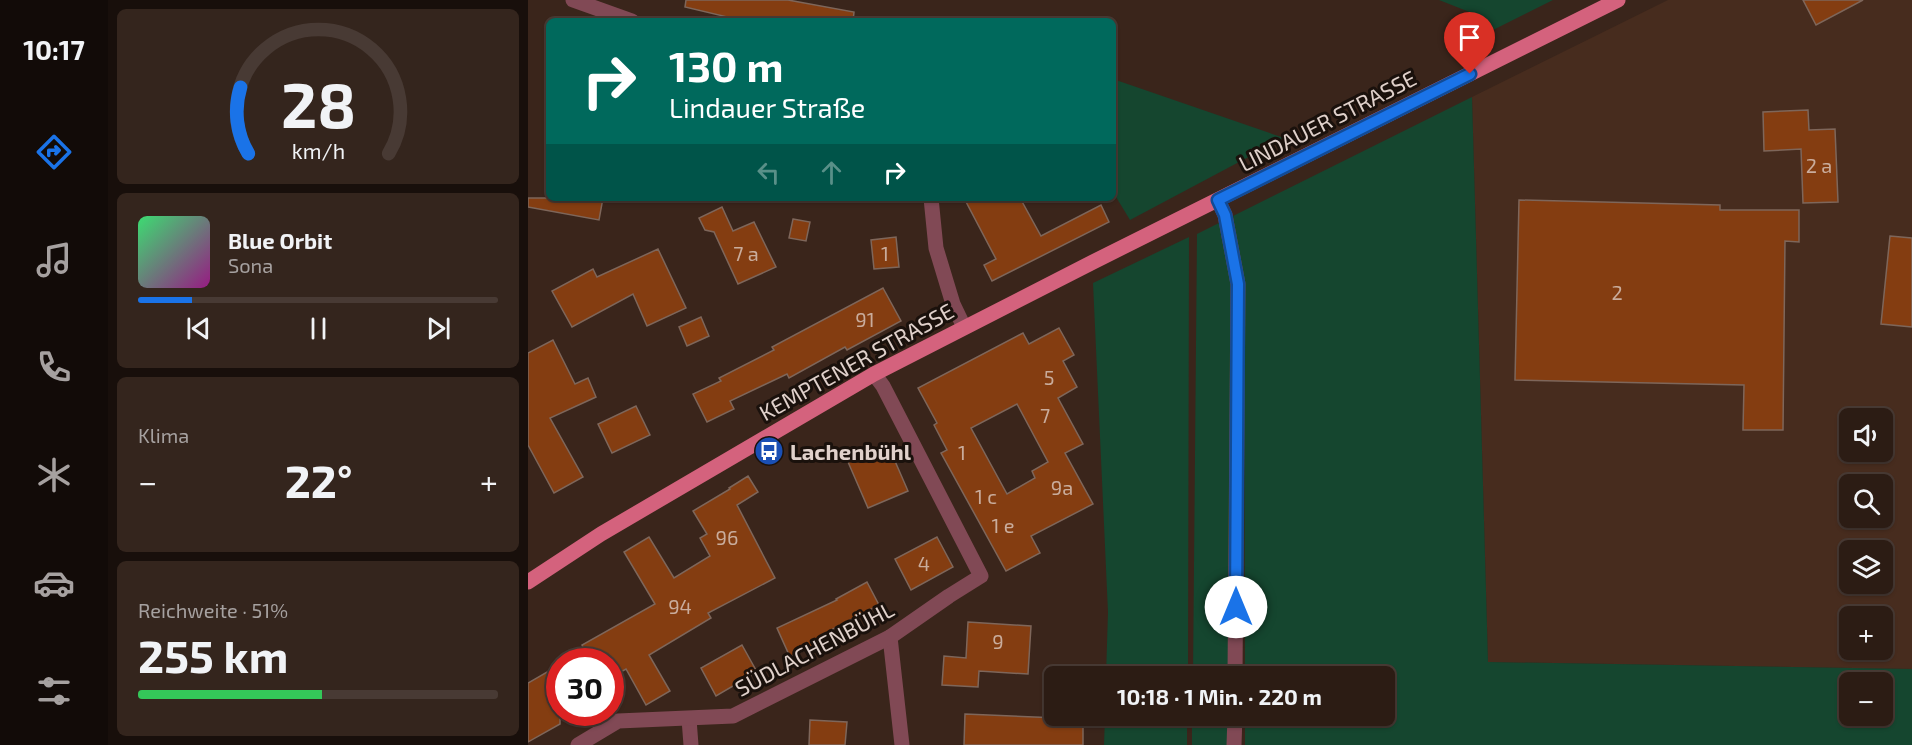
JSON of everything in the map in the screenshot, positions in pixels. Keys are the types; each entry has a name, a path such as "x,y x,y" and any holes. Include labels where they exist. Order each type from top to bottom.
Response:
{"main road":[{"name":"LINDAUER STRASSE","path":"1218,200 1618,0"},
{"name":"KEMPTENER STRASSE","path":"528,582 601,534 874,374 1218,200"}],"street":[{"path":"573,0 624,18"},
{"path":"1218,200 1225,215 1238,284 1235,666"},
{"path":"931,201 936,248 953,304 964,327"},
{"name":"SÜDLACHENBÜHL","path":"578,745 618,721 733,716 890,638 981,576 883,386 874,374"},
{"path":"890,638 902,745"},
{"path":"688,719 691,745"},
{"path":"1234,745 1235,726"}],"shaded area":[{"path":"1668,0 1912,0 1912,669 1488,662 1472,97"}],"green space":[{"path":"1439,0 1553,0 1487,33 1472,13"},
{"path":"1116,80 1284,138 1130,220 1116,197"},
{"path":"1472,97 1488,662 1912,669 1912,745 1245,745 1245,726 1395,726 1395,666 1245,666 1244,282 1233,216"},
{"path":"1219,223 1232,284 1230,666 1193,666 1197,234"},
{"path":"1189,237 1188,666 1106,666 1108,612 1093,283"},
{"path":"1105,726 1187,726 1187,745 1104,745"},
{"path":"1192,726 1230,726 1229,745 1192,745"}],"building":[{"path":"686,0 788,0 854,12 853,18 732,18 685,7"},
{"path":"1803,0 1863,0 1816,25"},
{"path":"1808,110 1809,130 1835,129 1838,202 1803,203 1801,149 1764,151 1763,112"},
{"path":"528,198 546,198 546,201 602,201 599,220 528,207"},
{"path":"1519,200 1720,205 1720,210 1799,210 1799,242 1785,241 1783,430 1743,430 1744,385 1515,380"},
{"path":"966,201 1022,201 1041,236 1101,205 1109,222 992,281 984,265 996,259"},
{"path":"722,207 733,231 754,222 776,267 738,284 714,232 705,230 699,218"},
{"path":"793,219 810,222 806,241 789,238"},
{"path":"1890,236 1912,238 1912,327 1881,324"},
{"path":"896,237 899,267 874,269 871,240"},
{"path":"658,249 686,308 647,326 633,294 572,327 552,291 593,269 597,277"},
{"path":"883,288 901,321 847,350 845,347 789,378 787,374 730,401 734,409 707,422 693,394 721,381 719,378 774,350 772,347"},
{"path":"701,317 709,336 687,346 679,327"},
{"path":"1059,328 1074,355 1063,361 1077,387 1058,398 1083,444 1065,453 1093,504 1031,536 1040,553 1006,571 941,453 947,450 934,425 937,423 918,388 1023,333 1029,344","holes":["1017,404 1048,462 1032,471 1035,478 1007,494 971,428"]},
{"path":"553,340 575,384 588,378 596,397 550,418 583,477 554,493 528,445 528,353"},
{"path":"636,406 650,435 612,453 598,424"},
{"path":"888,445 908,491 868,508 848,462"},
{"path":"748,476 758,492 737,505 775,578 708,613 711,618 649,655 670,691 646,705 626,669 624,670 624,648 584,648 582,645 655,604 624,552 649,537 674,578 710,556 700,538 707,534 693,511"},
{"path":"937,537 953,567 911,590 895,559"},
{"path":"867,582 879,605 831,630 834,636 790,657 777,628 837,600"},
{"path":"968,622 1031,626 1028,674 979,671 978,687 942,685 944,656 966,658"},
{"path":"742,645 757,672 716,696 701,668"},
{"path":"546,673 546,726 556,726 528,742 528,683"},
{"path":"965,714 1044,717 1044,726 1083,726 1083,745 964,745"},
{"path":"810,720 847,722 845,745 809,745"}],"place":[{"name":"Lachenbühl","path":"769,451"}],"route":[{"path":"1236,607 1238,284 1225,215 1218,200 1470,74"}]}
